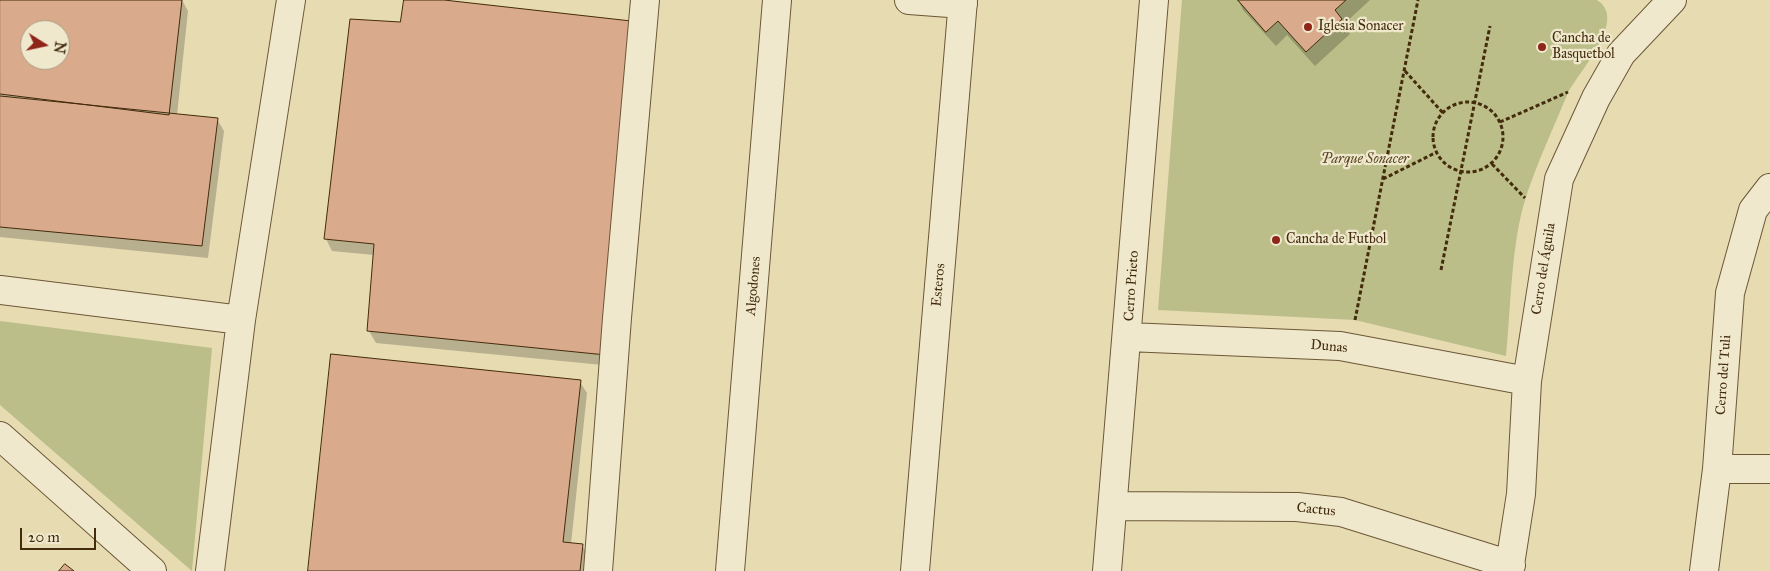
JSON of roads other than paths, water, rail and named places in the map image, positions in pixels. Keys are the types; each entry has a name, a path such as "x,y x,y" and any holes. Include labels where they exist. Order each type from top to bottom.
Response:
{"street":[{"path":"210,571 241,320 291,0"},
{"path":"598,571 617,318 645,0"},
{"name":"Algodones","path":"730,571 777,0"},
{"path":"909,0 963,2"},
{"name":"Cerro Prieto","path":"1107,571 1128,337 1154,0"},
{"name":"Esteros","path":"915,571 963,2"},
{"name":"Cerro del Águila","path":"1510,568 1521,494 1527,381 1559,179 1596,98 1621,54 1657,5"},
{"name":"Cerro del Tuli","path":"1704,571 1717,469 1730,293 1753,210 1770,188"},
{"path":"0,290 241,320"},
{"name":"Dunas","path":"1128,337 1340,346 1527,381"},
{"path":"0,436 152,571"},
{"path":"1717,469 1770,469"},
{"name":"Cactus","path":"1113,506 1297,507 1341,512 1510,568"}],"place":[{"name":"Iglesia Sonacer","path":"1308,27"},
{"name":"Cancha de Basquetbol","path":"1542,47"},
{"name":"Cancha de Futbol","path":"1276,240"}],"park label":[{"name":"Parque Sonacer","path":"1365,160"}]}
